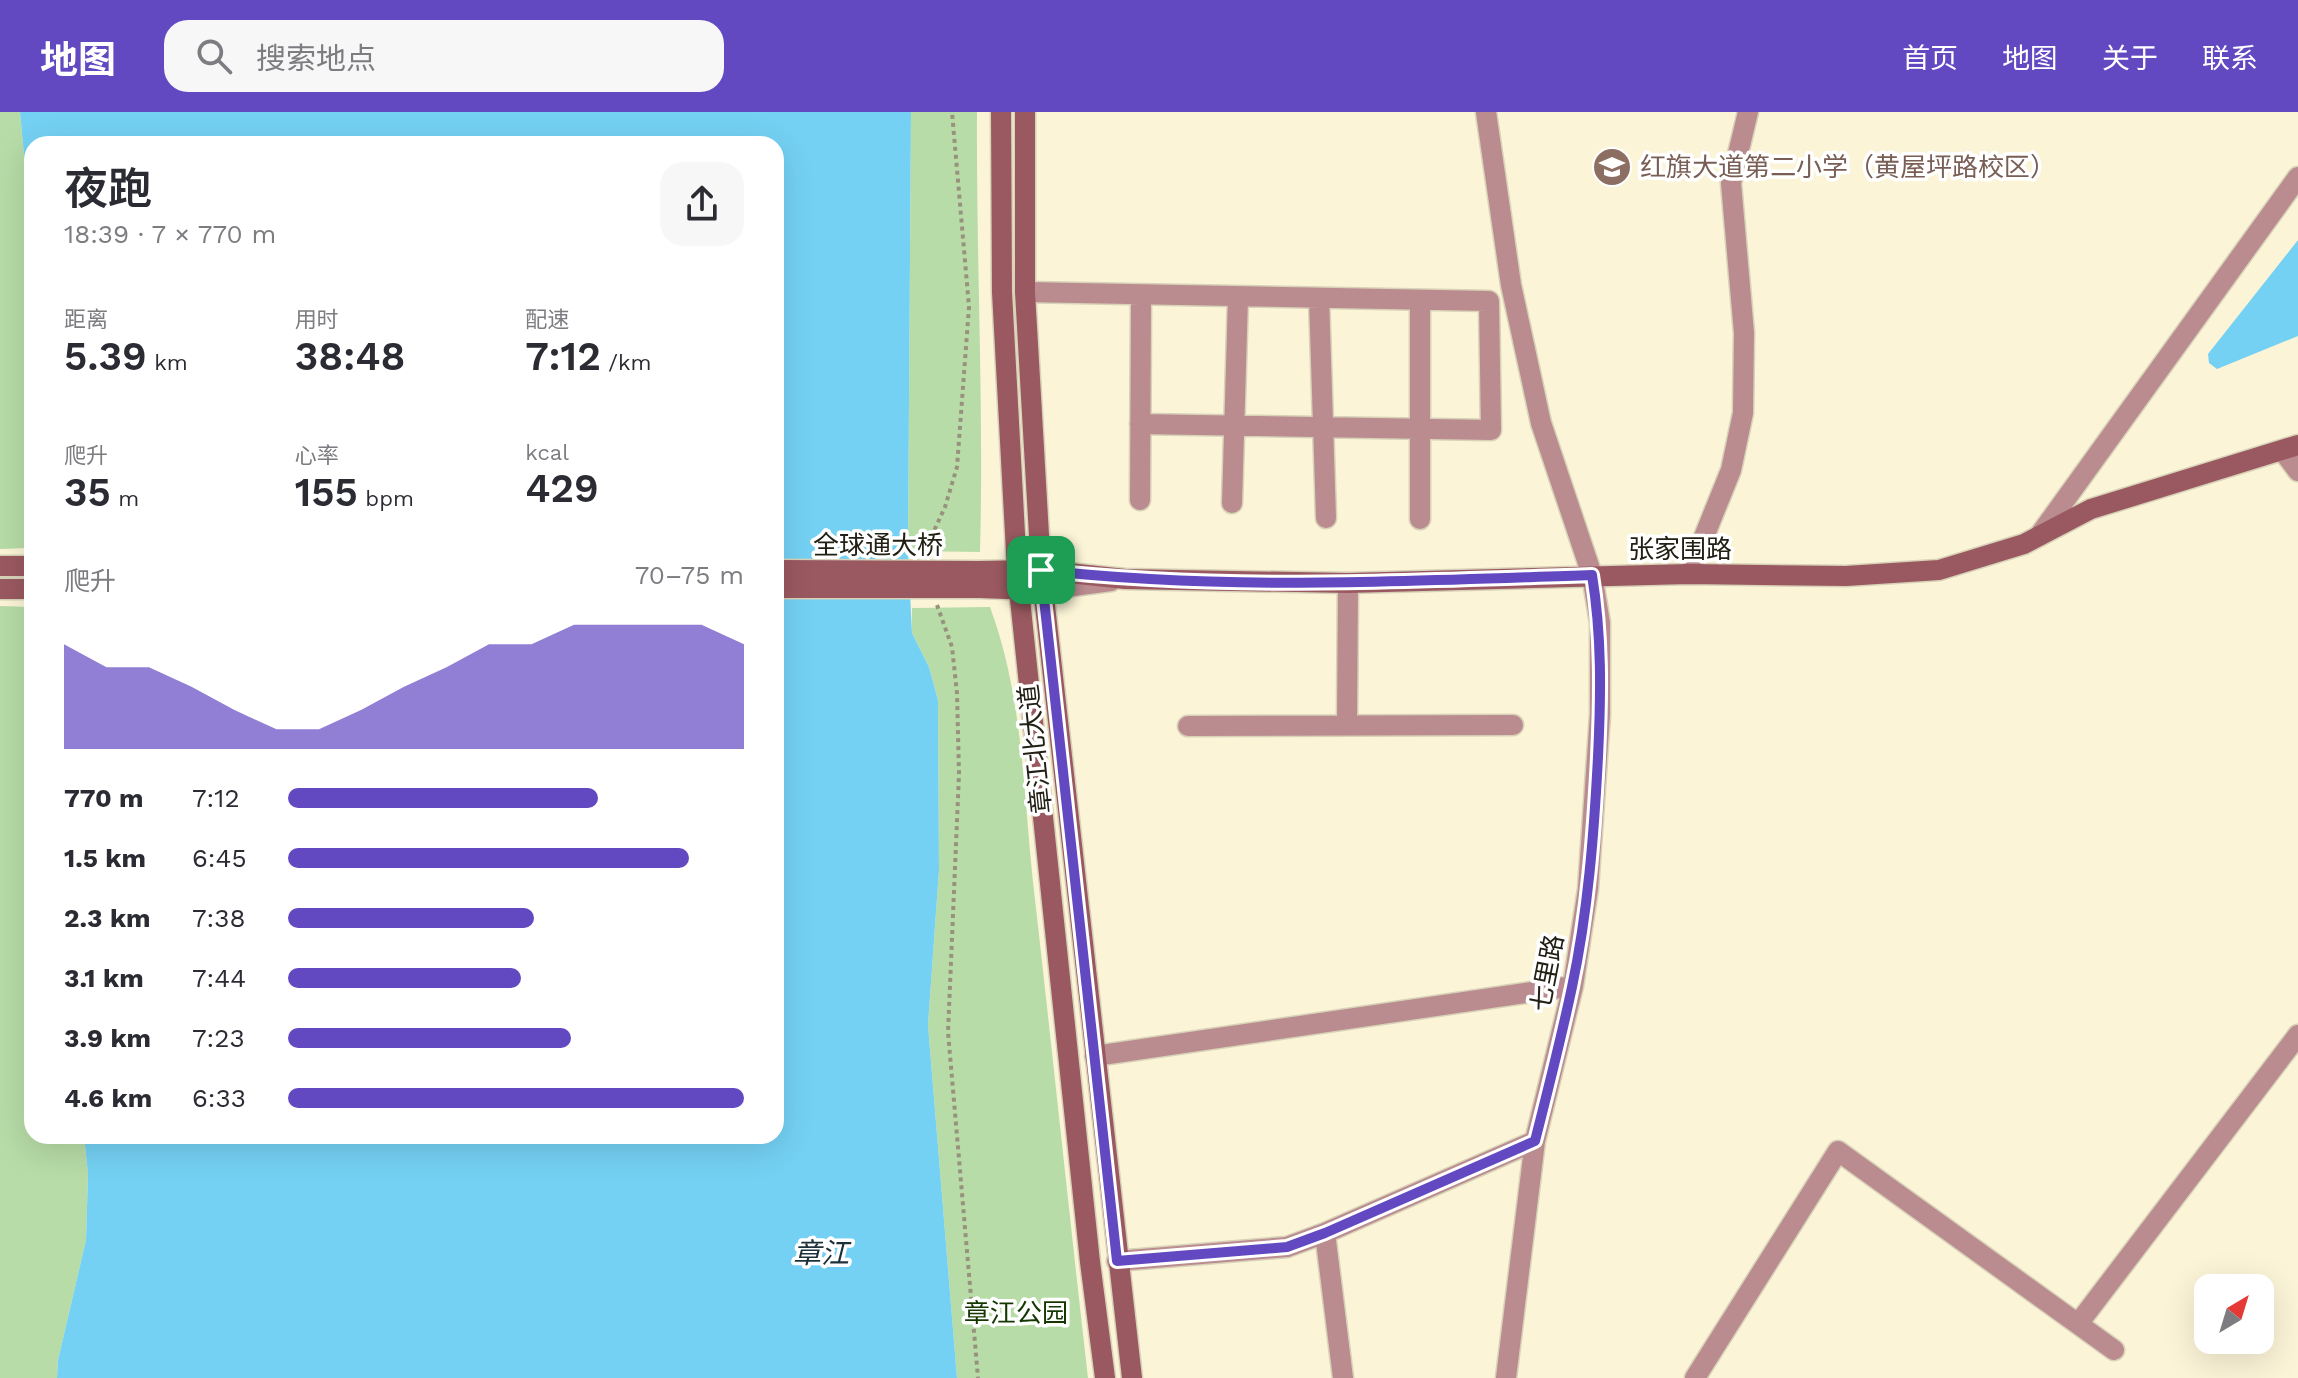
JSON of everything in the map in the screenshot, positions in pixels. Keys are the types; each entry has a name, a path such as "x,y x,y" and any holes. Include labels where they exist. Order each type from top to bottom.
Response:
{"main road":[{"name":"章江北大道","path":"1001,112 1002,292 1018,580 1088,1246 1105,1378"},
{"name":"章江北大道","path":"1025,112 1025,292 1042,580 1132,1378"},
{"name":"张家围路","path":"979,580 1348,583 1592,575 1846,576 1939,570 2024,544 2091,509 2291,448"},
{"path":"0,566 24,566"},
{"name":"全球通大桥","path":"784,570 979,580"},
{"name":"全球通大桥","path":"784,588 979,580"},
{"path":"0,589 24,589"}],"street":[{"name":"七里路","path":"1486,112 1511,285 1541,423 1592,575 1600,623 1600,714 1588,889 1573,986 1535,1141 1506,1378"},
{"path":"1689,574 1731,470 1743,413 1744,333 1731,183 1748,112"},
{"path":"2039,536 2298,177"},
{"path":"1025,292 1489,301 1491,430 1140,424"},
{"path":"1140,500 1141,296"},
{"path":"1232,503 1238,297"},
{"path":"1319,298 1326,518"},
{"path":"1420,300 1420,519"},
{"path":"2291,448 2298,471"},
{"path":"1347,725 1348,583"},
{"path":"1188,726 1513,725"},
{"path":"1095,1056 1573,986"},
{"path":"2078,1324 2298,1035"},
{"path":"1117,1261 1287,1247 1535,1141"},
{"path":"1695,1378 1838,1151 2114,1350"},
{"path":"1325,1233 1343,1378"}],"path":[{"path":"930,560 932,535 945,507 957,467 965,395 969,307 952,112"},
{"path":"936,602 952,647 957,693 959,774 948,1032 978,1378"}],"green space":[{"path":"0,112 20,112 24,156 24,548 0,549"},
{"path":"911,112 977,112 980,552 908,551"},
{"path":"0,606 24,607 24,1144 85,1144 88,1174 86,1240 58,1360 57,1378 0,1378"},
{"name":"章江公园","path":"990,607 1009,674 1020,743 1088,1378 957,1378 928,1025 939,870 938,700 929,667 912,633 912,608"}],"water":[{"name":"章江","path":"20,112 911,112 908,551 912,633 929,667 938,700 939,870 928,1025 957,1378 57,1378 58,1360 86,1240 88,1174 85,1144 784,1144 784,136 24,136 24,156"},
{"path":"2298,240 2298,336 2217,369 2209,363 2208,354"}],"place":[{"name":"红旗大道第二小学（黄屋坪路校区）","path":"1612,167"}],"route":[{"path":"1041,570 1125,579 1348,583 1592,575 1600,623 1600,714 1588,889 1573,986 1535,1141 1287,1247 1117,1261 1043,590 1018,590 1017,571 1041,570"}]}
